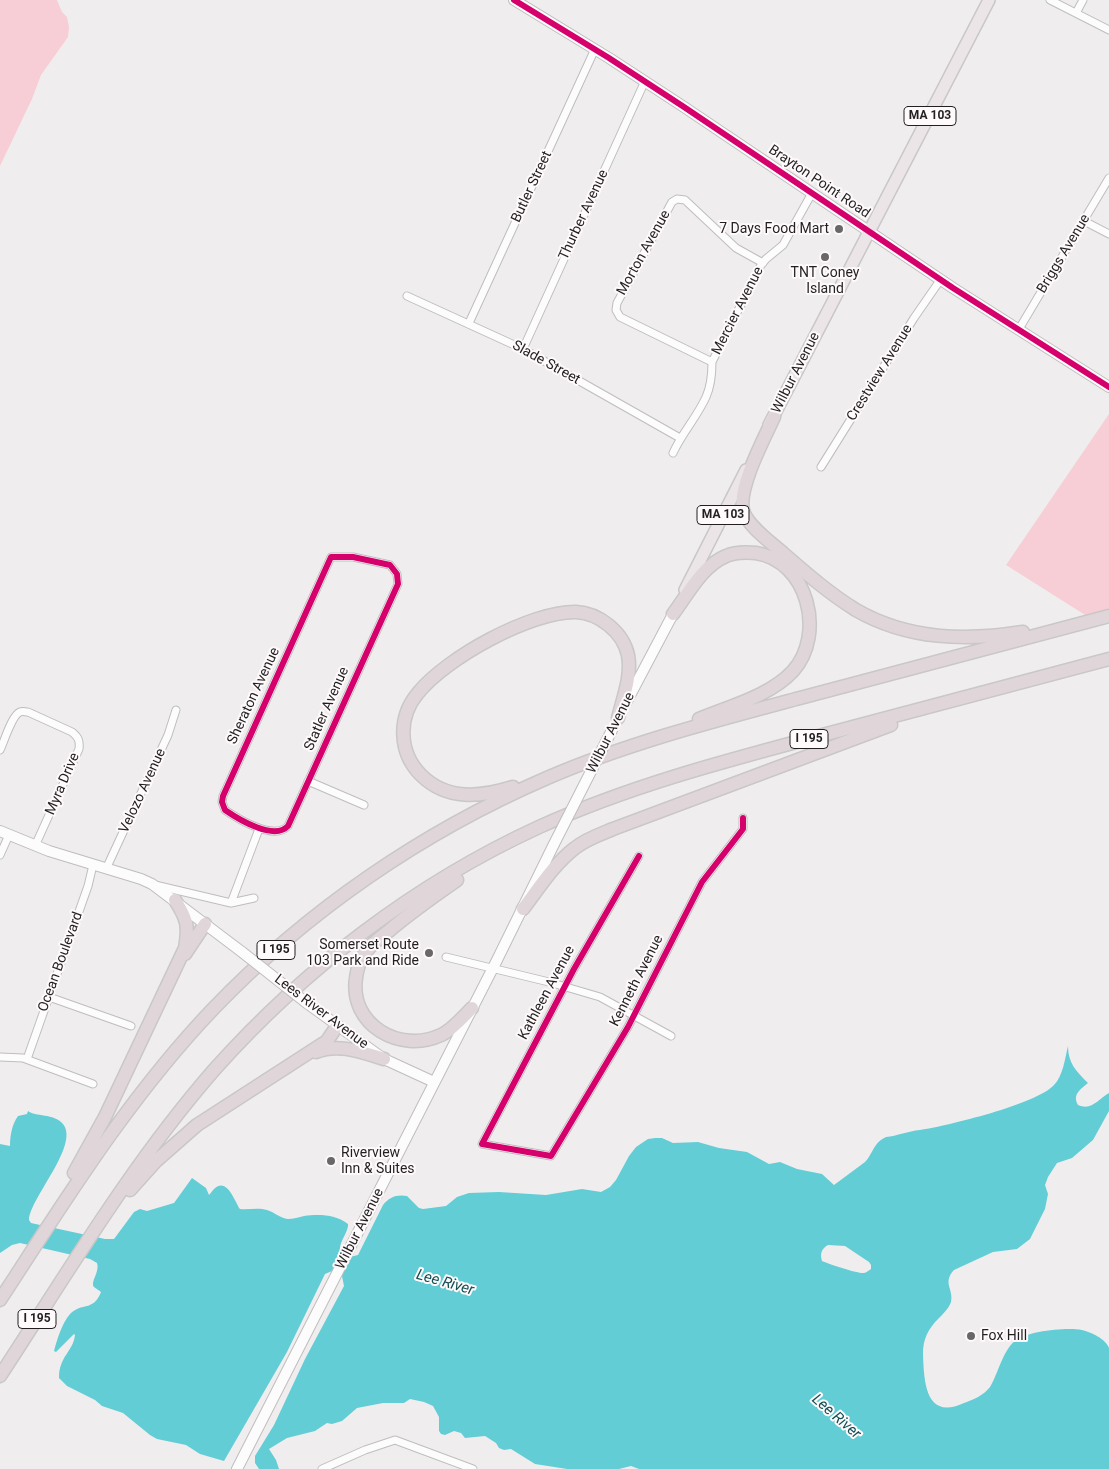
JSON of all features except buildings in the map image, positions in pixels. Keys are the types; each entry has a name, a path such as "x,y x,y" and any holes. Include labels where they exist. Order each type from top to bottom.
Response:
{"highway":[{"path":"774,417 747,479 743,502 745,516 748,521 824,588 855,609 878,620 912,632 950,637 968,638 1005,634 1087,622"},
{"path":"638,744 775,687 793,671 808,644 810,631 808,608 801,586 789,570 780,562 761,554 738,553 726,555 715,562 706,570 673,614"},
{"path":"570,769 491,794 463,795 444,791 428,782 409,760 404,738 406,713 418,693 428,683 450,664 488,641 509,630 550,616 577,612 590,614 607,624 614,630 625,646 628,661 628,679 615,723"},
{"name":"I 195","path":"0,1300 108,1136 166,1061 220,1002 285,942 360,883 420,844 483,808 570,769 638,744 729,717 1109,616"},
{"name":"I 195","path":"0,1376 141,1162 190,1099 231,1051 288,995 336,954 393,911 453,873 516,839 603,800 670,777 1109,659"},
{"path":"523,909 548,875 567,855 576,847 600,835 785,763 969,696"},
{"path":"472,1008 442,1035 422,1041 403,1041 381,1033 364,1016 358,1007 356,975 364,954 376,941 429,899 516,839"},
{"path":"53,1219 70,1180 108,1110 185,948 186,917 175,900"},
{"path":"171,978 206,924"},
{"path":"98,1226 156,1161 198,1125 327,1041 337,1026"},
{"path":"302,1058 318,1051 336,1048 352,1049 384,1059"}],"main road":[{"name":"Brayton Point Road","path":"514,0 645,81 941,279 1109,387"},
{"name":"Wilbur Avenue","path":"237,1469 523,909 615,723 673,614 988,0"},
{"name":"Lees River Avenue","path":"4,833 35,846 152,884 337,1026 384,1059 434,1082"}],"street":[{"path":"1050,0 1109,30"},
{"path":"1076,13 1083,0"},
{"name":"Butler Street","path":"469,324 595,49"},
{"name":"Thurber Avenue","path":"523,349 645,81"},
{"name":"Briggs Avenue","path":"1019,329 1109,178"},
{"name":"Mercier Avenue","path":"673,452 706,398 712,376 712,362 763,263 783,245 812,193"},
{"name":"Morton Avenue","path":"712,362 620,317 616,310 617,303 672,202 677,199 685,200 736,248 763,263"},
{"path":"1084,221 1109,234"},
{"name":"Crestview Avenue","path":"821,468 909,326 941,279"},
{"name":"Slade Street","path":"407,296 523,349 680,438"},
{"name":"Statler Avenue","path":"259,828 273,832 285,829 292,818 398,584 394,568 383,563 353,558 331,557"},
{"name":"Sheraton Avenue","path":"259,828 225,810 222,802 223,796 331,557"},
{"name":"Velozo Avenue","path":"106,869 168,735 176,710"},
{"name":"Myra Drive","path":"0,750 14,718 22,711 72,732 78,737 79,749 35,846"},
{"path":"308,781 364,805"},
{"name":"Kenneth Avenue","path":"551,1156 571,1125 634,1015 702,882 743,829 743,818"},
{"path":"231,903 259,828"},
{"path":"0,855 4,833"},
{"name":"Kathleen Avenue","path":"551,1156 482,1144 602,917 638,856"},
{"name":"Ocean Boulevard","path":"27,1060 85,895 93,865"},
{"path":"152,884 231,903 254,898"},
{"path":"446,957 600,997 671,1036"},
{"path":"49,996 131,1026"},
{"path":"0,1057 27,1060 93,1084"},
{"path":"322,1469 365,1450 395,1440 473,1469"}],"shaded area":[{"path":"0,0 57,0 62,12 67,17 69,27 68,37 41,75 32,99 0,166"},
{"path":"1109,414 1109,623 1101,625 1006,565"}],"water":[{"name":"Lee River","path":"1068,1046 1069,1057 1080,1075 1088,1083 1077,1095 1076,1101 1078,1105 1087,1106 1095,1104 1109,1093 1109,1111 1093,1140 1072,1158 1057,1163 1048,1177 1045,1185 1048,1194 1045,1209 1030,1239 1017,1249 993,1252 954,1270 949,1279 951,1302 946,1311 932,1326 925,1339 923,1354 924,1376 929,1395 934,1403 941,1407 951,1407 975,1399 988,1390 1007,1350 1015,1341 1038,1332 1067,1329 1082,1330 1094,1334 1102,1339 1109,1348 1109,1469 639,1469 631,1466 619,1469 567,1469 535,1464 511,1449 504,1450 499,1448 496,1443 485,1436 465,1438 461,1433 454,1431 445,1435 441,1434 439,1431 439,1417 433,1406 410,1399 404,1403 383,1403 357,1408 342,1421 332,1424 327,1423 315,1431 287,1438 269,1449 279,1469 259,1469 255,1463 255,1456 274,1425 305,1359 344,1286 342,1276 332,1271 325,1274 287,1352 224,1461 200,1454 186,1445 157,1439 123,1413 102,1406 95,1400 67,1386 59,1378 61,1364 72,1346 75,1335 56,1352 54,1351 58,1337 65,1322 74,1310 91,1305 98,1298 101,1292 93,1285 98,1266 97,1263 90,1259 20,1243 12,1245 0,1253 0,1144 10,1146 10,1138 16,1119 18,1116 27,1114 28,1111 55,1118 63,1124 66,1133 65,1145 60,1158 31,1210 29,1220 31,1223 105,1239 114,1239 134,1212 140,1209 147,1211 174,1203 192,1178 206,1188 209,1195 219,1186 227,1188 240,1209 264,1209 288,1219 321,1215 338,1218 348,1224 340,1250 346,1256 351,1256 358,1255 383,1205 394,1197 400,1195 407,1196 419,1208 423,1209 446,1206 457,1197 469,1193 499,1192 546,1195 582,1189 601,1192 610,1187 616,1180 636,1147 648,1139 662,1138 673,1143 698,1142 719,1148 747,1152 769,1164 780,1162 797,1169 822,1174 834,1185 865,1162 878,1142 886,1137 933,1128 991,1113 1011,1107 1044,1092 1054,1085 1060,1077","holes":["828,1245 845,1246 869,1262 871,1269 865,1273 860,1273 822,1261 822,1252"]}],"cycle path":[{"path":"514,0 609,58 953,288 1109,387"},
{"path":"331,557 353,557 390,565 397,574 398,584 288,826 282,830 265,830 247,823 225,810 222,802 223,796 331,557"},
{"path":"639,856 574,969 482,1144 551,1156 628,1027 702,882 743,829 743,818"}],"place":[{"name":"7 Days Food Mart","path":"839,229"},
{"name":"TNT Coney Island","path":"825,257"},
{"name":"Somerset Route 103 Park and Ride","path":"429,953"},
{"name":"Riverview Inn & Suites","path":"331,1161"},
{"name":"Fox Hill","path":"971,1336"}]}
